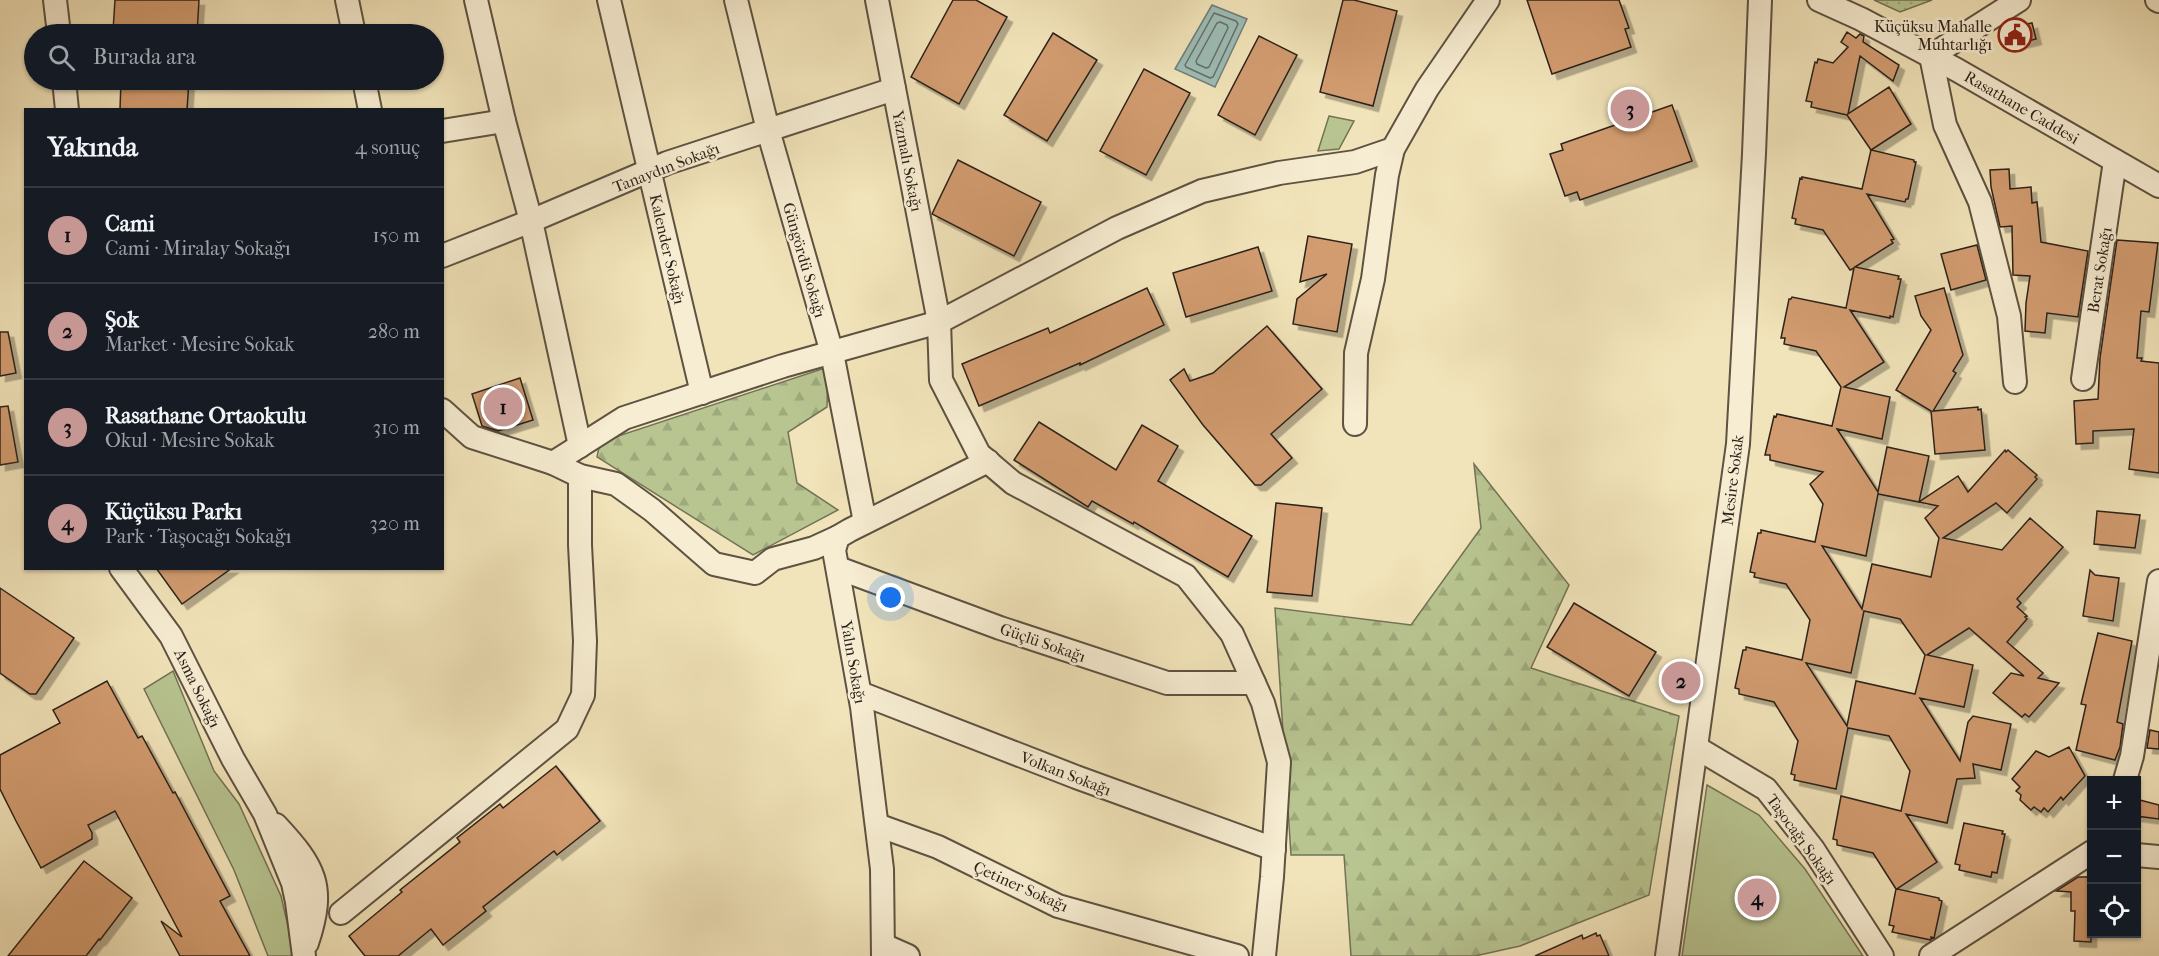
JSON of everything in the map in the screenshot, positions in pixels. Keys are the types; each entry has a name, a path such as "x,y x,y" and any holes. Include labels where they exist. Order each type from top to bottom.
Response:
{"street":[{"path":"55,0 58,24"},
{"path":"347,0 352,24"},
{"path":"476,0 504,121 531,221 580,446"},
{"name":"Kalender Sokağı","path":"609,0 702,393"},
{"name":"Güngördü Sokağı","path":"736,0 768,130 832,353 865,522"},
{"name":"Yazmalı Sokağı","path":"877,0 939,322 940,380 979,454 1013,483 1186,576 1232,634 1263,703 1279,762 1264,956"},
{"path":"1355,424 1356,353 1373,279 1394,149 1427,89 1488,0"},
{"name":"Mesire Sokak","path":"1667,956 1738,444 1760,0"},
{"name":"Rasathane Caddesi","path":"1819,0 1861,19 1930,56 2159,186"},
{"path":"2015,382 2009,316 1980,202 1945,125 1930,56 2019,0"},
{"path":"65,90 67,108"},
{"path":"365,90 370,108"},
{"name":"Tanaydın Sokağı","path":"444,255 650,171 894,90"},
{"path":"444,131 504,121"},
{"path":"553,463 624,418 783,366 939,322 1117,228 1202,191 1279,173 1355,162 1394,149"},
{"name":"Berat Sokağı","path":"2083,379 2115,161"},
{"path":"444,412 472,437 553,463 580,476 616,484 652,510 714,564 755,573 773,559 814,548 988,461"},
{"path":"341,913 567,729 583,695 585,641 580,545 580,476"},
{"name":"Yalın Sokağı","path":"838,537 834,550 860,693 882,868 883,951"},
{"name":"Güçlü Sokağı","path":"837,568 1000,627 1167,683 1254,684"},
{"name":"Asma Sokağı","path":"122,570 171,636 232,759 265,814 305,859 315,884 316,909 304,954"},
{"path":"2126,776 2132,756 2159,581"},
{"name":"Volkan Sokağı","path":"860,693 1076,777 1274,849"},
{"name":"Taşocağı Sokağı","path":"1697,748 1766,789 1813,849 1882,956"},
{"name":"Çetiner Sokağı","path":"877,825 938,847 1058,906 1237,956"},
{"path":"1931,956 2087,855"},
{"path":"2141,855 2159,857"},
{"path":"883,951 908,956"}],"green space":[{"path":"1874,0 1932,0 1900,12"},
{"path":"1329,116 1354,121 1339,149 1318,151"},
{"path":"828,367 827,407 788,432 797,483 838,510 753,555 597,457 600,442"},
{"path":"1474,464 1569,585 1531,668 1679,716 1649,895 1520,946 1475,956 1351,956 1344,855 1291,855 1275,608 1411,625 1481,528"},
{"path":"173,671 214,771 239,804 281,896 295,956 268,956 234,870 144,689"},
{"path":"1707,785 1759,815 1805,869 1863,956 1682,956"}],"water":[{"path":"1212,5 1247,19 1215,87 1175,69"}],"building":[{"path":"115,0 199,0 198,24 113,24"},
{"path":"953,0 976,0 1007,17 959,104 911,77"},
{"path":"1343,0 1354,0 1397,11 1373,106 1320,92"},
{"path":"1527,0 1619,0 1629,28 1625,29 1631,47 1552,74"},
{"path":"2032,23 2036,39 2007,46 2003,29"},
{"path":"1847,32 1856,38 1860,34 1864,36 1863,42 1899,65 1893,81 1860,56 1848,114 1889,87 1911,124 1871,150 1847,115 1811,107 1812,102 1806,101 1815,62 1817,63 1818,59 1833,63 1848,47 1841,42"},
{"path":"1053,33 1097,60 1047,141 1004,115"},
{"path":"1259,36 1297,55 1255,135 1218,115"},
{"path":"1144,69 1190,93 1146,175 1100,151"},
{"path":"121,90 188,90 187,108 120,108"},
{"path":"1672,105 1692,161 1580,200 1577,192 1565,196 1550,154 1563,150 1561,144"},
{"path":"1871,150 1916,162 1908,199 1905,202 1867,194 1894,239 1891,240 1893,243 1855,267 1899,276 1898,279 1901,279 1893,317 1850,310 1884,362 1844,387 1890,397 1882,439 1837,429 1878,492 1887,447 1929,456 1919,502 1958,476 1968,492 2005,450 2006,452 2008,450 2037,475 2035,477 2037,479 2007,513 1996,503 1943,538 2002,550 2030,518 2063,547 2017,599 2021,603 2017,607 2027,616 2025,617 2027,619 2007,642 2043,673 2038,678 2059,683 2029,717 2025,714 2022,717 1993,693 2011,673 2024,676 1969,628 1927,655 1973,665 1964,707 1920,698 1960,761 1968,722 1973,716 2011,724 2001,770 1973,764 1975,778 1957,779 1947,823 1906,814 1937,862 1897,889 1939,898 1942,901 1934,938 1931,937 1931,940 1892,932 1894,926 1889,925 1896,889 1873,853 1837,845 1837,840 1833,839 1841,796 1901,811 1910,771 1889,736 1848,728 1836,789 1794,780 1795,775 1791,774 1798,741 1774,702 1739,694 1739,689 1735,688 1743,650 1746,650 1746,647 1802,660 1810,620 1786,584 1754,577 1755,573 1750,572 1758,533 1761,533 1761,530 1815,542 1823,504 1810,484 1823,472 1770,460 1770,455 1765,455 1774,416 1776,417 1777,414 1832,426 1841,387 1816,351 1784,344 1785,338 1781,338 1789,299 1792,297 1846,308 1854,268 1850,270 1823,230 1795,224 1796,219 1792,218 1800,178 1862,189","holes":["1878,494 1938,506 1925,518 1939,538 1931,577 1872,564 1862,609 1822,546 1866,556","1864,611 1900,619 1925,655 1915,694 1856,681 1847,726 1806,663 1851,673"]},
{"path":"958,160 1041,202 1014,256 932,214"},
{"path":"2009,169 2010,189 2031,187 2032,203 2037,202 2041,242 2088,251 2078,317 2047,313 2045,333 2025,331 2030,276 2013,275 2012,226 2000,227 1991,187 1990,170"},
{"path":"1308,236 1352,244 1337,332 1293,324 1297,299 1327,274 1300,282"},
{"path":"2117,240 2158,243 2149,312 2141,311 2137,358 2142,358 2141,361 2159,363 2159,473 2129,469 2134,429 2093,431 2093,443 2076,444 2074,401 2098,399 2100,358"},
{"path":"1977,245 1986,280 1951,290 1941,254"},
{"path":"1258,247 1272,291 1186,317 1173,273"},
{"path":"1147,288 1164,325 1080,365 1080,363 979,406 962,364 1048,328 1050,333"},
{"path":"1944,288 1963,355 1953,371 1956,373 1933,411 1978,407 1978,410 1981,409 1985,450 1935,454 1931,411 1896,390 1931,330 1921,316 1915,296"},
{"path":"1267,326 1322,389 1271,434 1292,458 1261,485 1255,485 1203,425 1170,380 1184,369 1190,381 1213,373"},
{"path":"0,332 8,332 16,373 0,376"},
{"path":"520,378 533,420 498,431 482,426 472,394"},
{"path":"8,406 18,462 0,465 0,407"},
{"path":"1039,422 1116,470 1142,425 1178,446 1158,481 1252,536 1228,577 1134,522 1133,524 1092,501 1088,507 1014,460"},
{"path":"1276,503 1322,508 1312,596 1267,592"},
{"path":"2097,511 2140,515 2135,548 2094,544"},
{"path":"157,570 229,570 182,604"},
{"path":"2090,570 2095,575 2119,578 2113,621 2083,616"},
{"path":"0,588 74,638 36,694 30,694 0,673"},
{"path":"1574,603 1656,652 1629,696 1547,647"},
{"path":"2098,633 2132,641 2117,722 2123,724 2120,747 2115,760 2076,750 2086,705 2081,704"},
{"path":"107,681 138,738 142,736 173,793 175,792 230,896 220,901 250,956 180,956 161,921 182,937 115,811 88,825 92,839 41,868 16,821 0,789 0,755 60,723 53,710"},
{"path":"2150,730 2159,732 2159,749 2147,748"},
{"path":"2069,747 2085,776 2063,800 2061,797 2048,812 2044,808 2041,812 2034,807 2031,810 2020,800 2021,795 2016,791 2020,787 2012,779 2036,751 2049,757"},
{"path":"556,766 600,821 557,855 554,851 483,907 486,911 443,945 431,929 398,956 365,956 349,936 402,892 400,890 460,842 457,838 500,804 503,808"},
{"path":"2141,800 2159,805 2159,819 2141,817"},
{"path":"1964,823 2003,831 2002,834 2005,834 1997,873 1992,872 1991,877 1959,870 1960,865 1955,864"},
{"path":"84,861 132,898 100,940 86,956 8,956"},
{"path":"2078,877 2087,877 2087,938 2091,938 2091,942 2074,941 2075,911 2071,911 2071,892 2056,891"},
{"path":"1596,933 1597,936 1600,935 1609,956 1535,956 1582,935 1583,939"}],"place":[{"name":"Küçüksu Mahalle Muhtarlığı","path":"2015,35"},
{"name":"Rasathane Ortaokulu","path":"1630,109"},
{"name":"Cami","path":"503,407"},
{"name":"Şok","path":"1681,681"},
{"name":"Küçüksu Parkı","path":"1757,898"}]}
